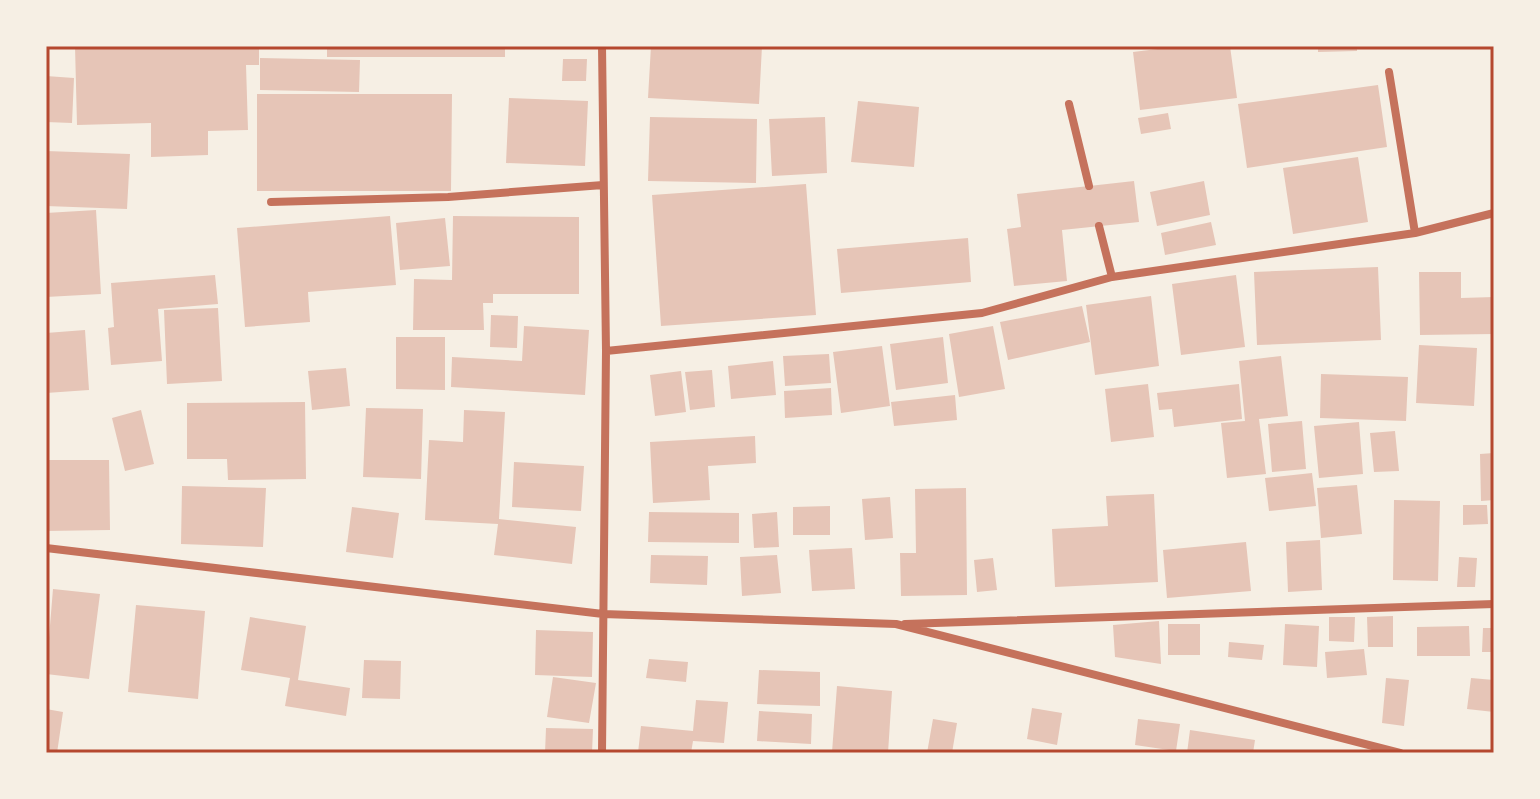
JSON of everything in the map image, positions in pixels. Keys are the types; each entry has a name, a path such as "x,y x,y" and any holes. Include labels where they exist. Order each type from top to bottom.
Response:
{"street":[{"path":"602,46 606,351 602,753"},
{"path":"1389,72 1415,233"},
{"path":"1069,104 1089,186"},
{"path":"271,202 448,197 603,185"},
{"path":"606,351 982,313 1112,277 1415,233 1494,213"},
{"path":"1099,226 1112,277"},
{"path":"46,548 603,614 896,624 1494,604"},
{"path":"896,624 1400,753"}],"building":[{"path":"75,46 259,46 259,65 246,65 248,130 208,131 208,155 151,157 151,123 77,125"},
{"path":"327,46 505,46 505,57 327,57"},
{"path":"651,46 762,46 759,104 648,98"},
{"path":"1182,46 1230,46 1237,98 1140,110 1133,52"},
{"path":"1318,46 1357,46 1357,51 1318,52"},
{"path":"260,58 360,60 359,92 260,90"},
{"path":"563,59 587,59 586,81 562,81"},
{"path":"46,76 74,78 72,123 46,122"},
{"path":"1378,85 1387,147 1247,168 1238,104"},
{"path":"257,94 452,94 451,191 257,191"},
{"path":"509,98 588,101 585,166 506,163"},
{"path":"858,101 919,107 914,167 851,162"},
{"path":"1168,113 1171,129 1141,134 1138,118"},
{"path":"650,117 757,119 756,183 648,181"},
{"path":"825,117 827,173 772,176 769,119"},
{"path":"46,151 130,154 127,209 46,206"},
{"path":"1358,157 1368,222 1293,234 1283,168"},
{"path":"1134,181 1139,222 1062,230 1067,281 1014,286 1007,229 1021,227 1017,194"},
{"path":"1204,181 1210,215 1157,226 1150,192"},
{"path":"806,184 816,315 661,326 652,195"},
{"path":"96,210 101,294 46,297 46,213"},
{"path":"390,216 396,285 308,292 310,322 245,327 237,228"},
{"path":"453,216 579,217 579,294 493,294 493,303 483,303 484,330 413,330 414,279 452,280"},
{"path":"445,218 450,266 400,270 396,223"},
{"path":"1211,222 1216,245 1165,255 1161,233"},
{"path":"968,238 971,282 841,293 837,249"},
{"path":"1378,267 1381,340 1257,345 1254,272"},
{"path":"1419,272 1461,272 1461,298 1494,297 1494,334 1420,335"},
{"path":"215,275 218,304 158,309 162,361 111,365 108,328 114,327 111,283"},
{"path":"1236,275 1245,347 1181,355 1172,284"},
{"path":"1151,296 1159,366 1095,375 1086,305"},
{"path":"1082,306 1090,342 1008,360 1000,322"},
{"path":"218,308 222,381 167,384 164,310"},
{"path":"491,315 518,316 517,348 490,347"},
{"path":"524,326 589,330 585,395 451,387 452,357 522,361"},
{"path":"993,326 1005,389 959,397 949,334"},
{"path":"85,330 89,390 46,393 46,333"},
{"path":"396,337 445,337 445,390 396,389"},
{"path":"943,337 948,383 896,390 890,344"},
{"path":"1419,345 1477,348 1474,406 1416,403"},
{"path":"882,346 890,406 841,413 833,352"},
{"path":"829,354 831,383 785,386 783,356"},
{"path":"1281,356 1288,416 1259,419 1266,474 1227,478 1221,423 1245,421 1239,361"},
{"path":"773,361 776,395 731,399 728,366"},
{"path":"346,368 350,406 312,410 308,371"},
{"path":"712,370 715,407 690,410 685,372"},
{"path":"681,371 686,412 655,416 650,375"},
{"path":"1321,374 1408,377 1406,421 1320,418"},
{"path":"1148,384 1154,437 1111,442 1105,389"},
{"path":"1239,384 1242,419 1174,427 1172,409 1159,410 1157,393"},
{"path":"831,388 832,415 785,418 784,391"},
{"path":"955,395 957,420 894,426 891,402"},
{"path":"305,402 306,479 228,480 227,459 187,459 187,403"},
{"path":"366,408 423,409 421,479 363,477"},
{"path":"141,410 154,464 125,471 112,418"},
{"path":"464,410 505,412 499,519 576,527 572,564 494,555 498,524 425,520 429,440 463,442"},
{"path":"1302,421 1306,469 1272,472 1268,424"},
{"path":"1359,422 1363,474 1319,478 1314,426"},
{"path":"1395,431 1399,471 1374,472 1370,433"},
{"path":"755,436 756,463 708,466 710,500 653,503 650,442"},
{"path":"1494,453 1494,500 1481,501 1480,454"},
{"path":"46,460 109,460 110,530 46,531"},
{"path":"514,462 584,466 581,511 512,507"},
{"path":"1312,473 1316,506 1269,511 1265,478"},
{"path":"1357,485 1362,534 1321,538 1317,488"},
{"path":"182,486 266,488 263,547 181,544"},
{"path":"966,488 967,595 901,596 900,553 916,553 915,489"},
{"path":"1154,494 1158,582 1055,587 1052,529 1108,526 1106,496"},
{"path":"890,497 893,538 865,540 862,499"},
{"path":"1394,500 1440,501 1438,581 1393,580"},
{"path":"1463,505 1487,505 1488,524 1463,525"},
{"path":"830,506 830,535 793,535 793,507"},
{"path":"352,507 399,513 393,558 346,552"},
{"path":"649,512 739,513 739,543 648,542"},
{"path":"777,512 779,547 754,548 752,514"},
{"path":"1320,540 1322,590 1288,592 1286,542"},
{"path":"1246,542 1251,591 1167,598 1163,550"},
{"path":"852,548 855,589 812,591 809,550"},
{"path":"651,555 708,556 707,585 650,583"},
{"path":"777,555 781,593 742,596 740,557"},
{"path":"1459,557 1477,558 1475,587 1457,587"},
{"path":"993,558 997,590 977,592 974,560"},
{"path":"53,589 100,594 89,679 46,674"},
{"path":"136,605 205,611 198,699 128,692"},
{"path":"1393,616 1393,647 1368,647 1367,617"},
{"path":"250,617 306,626 298,680 350,688 346,716 285,706 290,678 241,670"},
{"path":"1329,617 1355,617 1354,642 1329,641"},
{"path":"1159,621 1161,664 1115,657 1113,625"},
{"path":"1168,624 1200,624 1200,655 1168,655"},
{"path":"1285,624 1319,626 1317,667 1283,665"},
{"path":"1469,626 1470,656 1417,656 1417,627"},
{"path":"1483,628 1494,628 1494,652 1482,652"},
{"path":"536,630 593,632 592,677 535,675"},
{"path":"1229,642 1264,645 1262,660 1228,657"},
{"path":"1364,649 1367,675 1327,678 1325,652"},
{"path":"649,659 688,662 686,682 646,678"},
{"path":"364,660 401,661 400,699 362,698"},
{"path":"759,670 820,672 820,706 757,704"},
{"path":"553,677 596,683 589,723 547,717"},
{"path":"1386,678 1409,680 1404,726 1382,723"},
{"path":"1471,678 1494,680 1494,712 1467,709"},
{"path":"837,686 892,691 888,753 832,752"},
{"path":"696,700 728,702 724,743 693,741 691,753 638,753 641,726 693,731"},
{"path":"1032,708 1062,713 1057,745 1027,739"},
{"path":"46,709 63,712 57,753 46,753"},
{"path":"759,711 812,714 811,744 757,741"},
{"path":"933,719 957,723 952,753 927,753"},
{"path":"1138,719 1180,724 1176,751 1135,745"},
{"path":"546,728 593,729 592,753 545,753"},
{"path":"1190,730 1255,740 1253,753 1187,753"}]}
